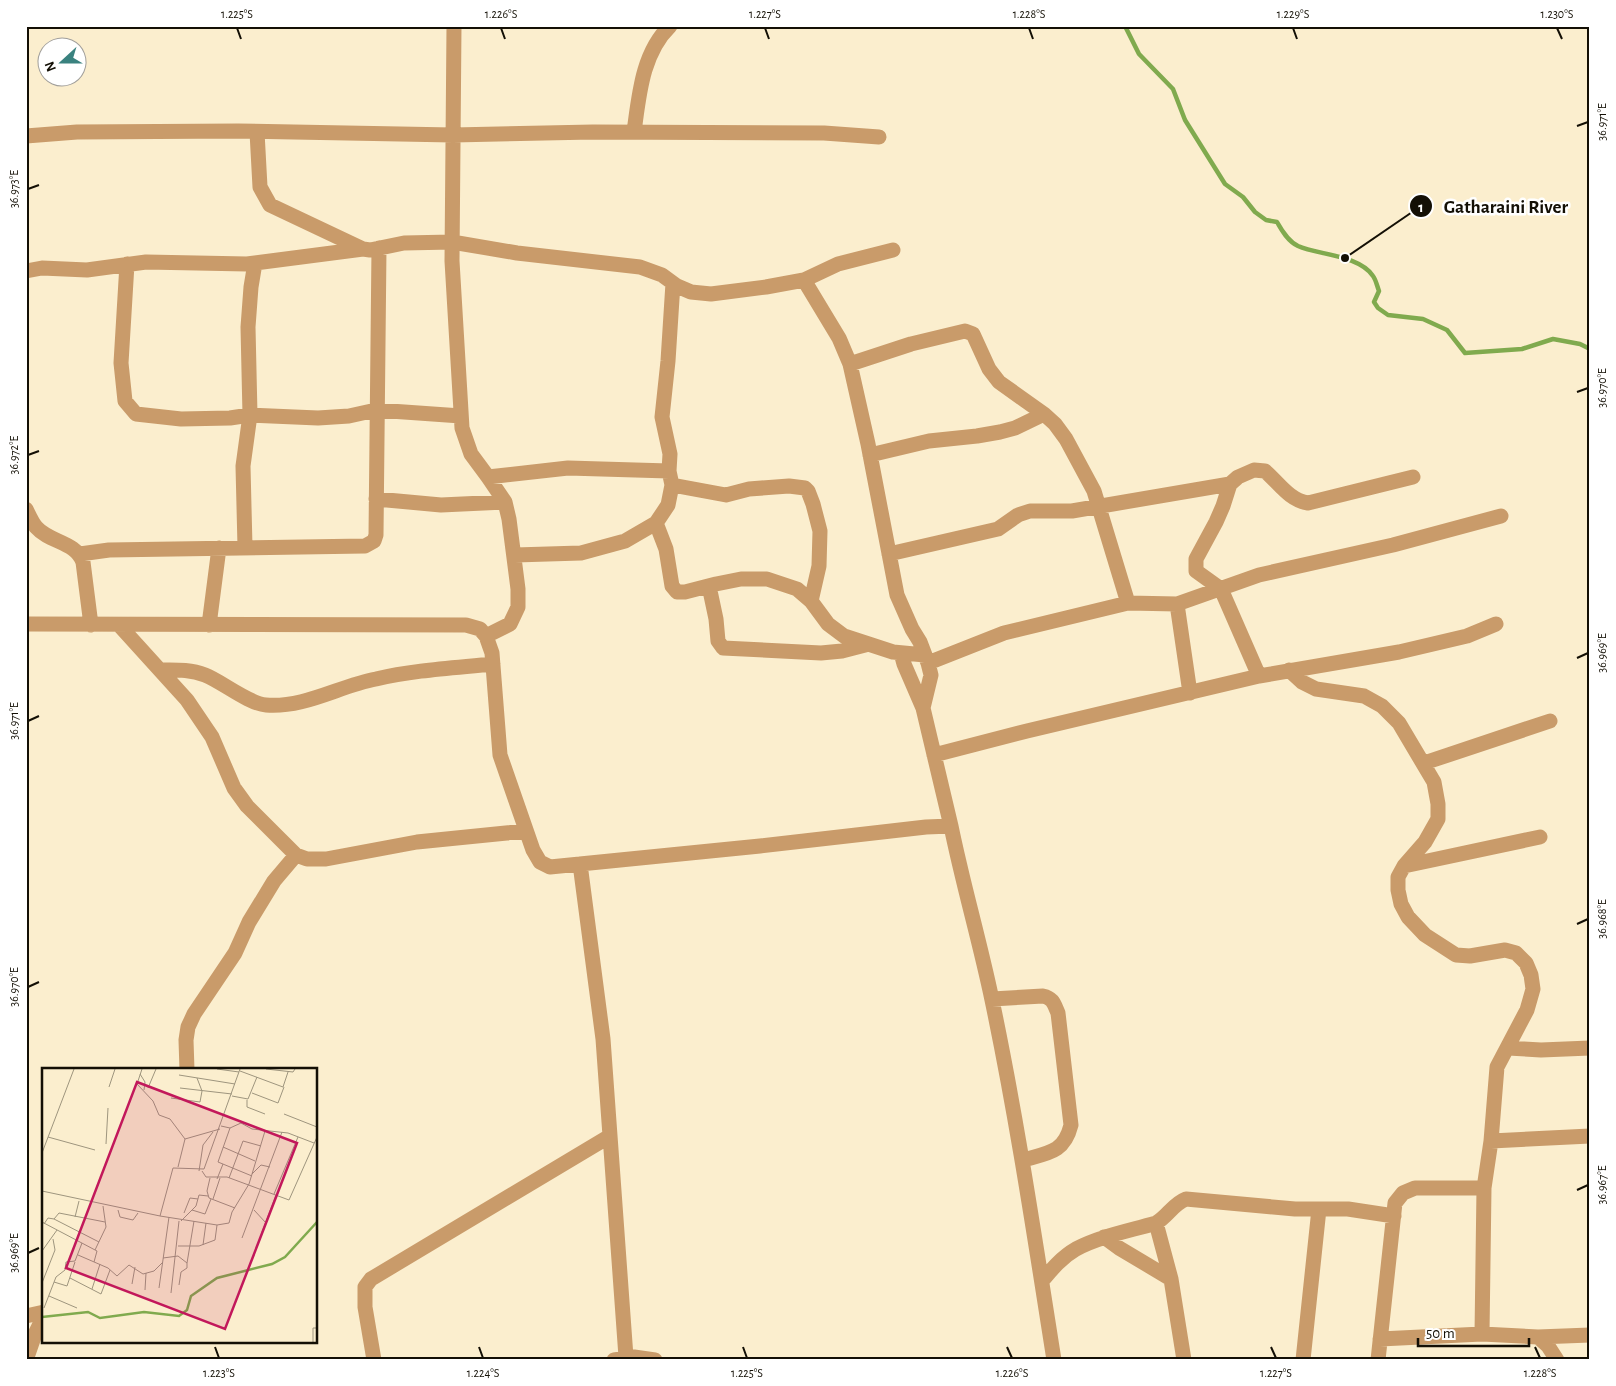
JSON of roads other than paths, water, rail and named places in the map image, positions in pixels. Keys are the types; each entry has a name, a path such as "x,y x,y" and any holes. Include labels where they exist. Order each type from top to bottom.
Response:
{"street":[{"path":"454,26 452,261 462,428 470,454 488,476 505,502 515,555 518,589 518,607 510,624 486,636"},
{"path":"634,132 643,79 648,62 663,33 670,26"},
{"path":"26,136 77,132 453,135 634,132 879,136"},
{"path":"258,132 260,187 270,205 363,249"},
{"path":"26,271 42,268 87,270 146,262 255,263 363,249 370,250 404,243 452,242 517,253 640,267 662,276 691,292 711,294 804,280 838,264 894,250"},
{"path":"80,554 109,550 365,546 374,541 376,535 378,248"},
{"path":"245,547 244,466 250,415 248,327 255,263"},
{"path":"127,264 121,362 125,401 136,414 180,419 230,418 250,415 318,418 349,416 376,410 461,416"},
{"path":"804,280 839,338 850,364 899,601 927,659 931,675 923,708"},
{"path":"515,555 581,553 626,541 656,523 668,505 671,478 670,454 662,417 673,283"},
{"path":"850,364 911,344 965,331 973,334 990,369 999,382 1044,414 1055,424 1066,439 1094,491 1128,603"},
{"path":"870,455 929,441 1000,432 1015,428 1044,414"},
{"path":"488,476 568,468 671,478 726,495 750,489 789,486 805,488 813,504 820,531 819,566 811,601"},
{"path":"1259,676 1221,589 1196,571 1196,558 1216,522 1230,484 1238,477 1254,470 1265,471 1291,497 1299,502 1308,503 1413,477"},
{"path":"889,554 998,528 1018,515 1030,511 1072,511 1230,484"},
{"path":"376,499 441,505 505,502"},
{"path":"26,509 36,527 80,554 83,562 91,625"},
{"path":"656,523 666,549 672,586 677,592 685,592 741,579 767,579 797,589 811,601 832,628 844,636 893,652 927,659 1004,633 1128,603 1177,604 1260,575 1393,545 1501,516"},
{"path":"209,625 219,548"},
{"path":"709,586 716,619 718,641 724,648 821,653 842,651 870,644"},
{"path":"1177,604 1190,693"},
{"path":"26,624 466,625 480,629 486,636 492,653 500,755 533,850 540,862 550,867 760,846 926,826 951,826"},
{"path":"934,755 1259,676 1399,652 1467,636 1496,624"},
{"path":"119,625 196,712 212,737 234,788 247,806 296,855 307,860 326,859 417,842 526,831"},
{"path":"821,653 832,628"},
{"path":"901,653 923,708 992,999 1023,1160 1054,1360"},
{"path":"160,670 192,671 207,675 228,688 263,705 284,705 329,694 375,679 417,672 493,664"},
{"path":"1288,670 1302,682 1316,689 1364,696 1382,706 1399,723 1434,782 1438,804 1438,819 1425,842 1404,866 1398,877 1401,904 1408,917 1424,935 1456,955 1470,956 1505,950 1516,953 1526,963 1531,975 1532,989 1527,1010 1497,1068 1491,1141 1484,1188 1482,1334"},
{"path":"1424,763 1550,721"},
{"path":"1404,866 1540,838"},
{"path":"187,1068 186,1040 188,1027 194,1014 235,953 249,922 274,881 296,855"},
{"path":"580,864 603,1039 610,1136 620,1358 634,1356 655,1360"},
{"path":"992,999 1049,997 1053,1001 1058,1014 1069,1098 1071,1125 1068,1138 1058,1148 1049,1153 1023,1160"},
{"path":"1508,1048 1541,1050 1590,1048"},
{"path":"374,1360 365,1307 365,1287 370,1278 610,1136"},
{"path":"1491,1141 1590,1136"},
{"path":"1378,1360 1395,1202 1403,1193 1415,1188 1484,1188"},
{"path":"1042,1281 1059,1262 1075,1250 1104,1237 1156,1223 1173,1206 1186,1199 1295,1209 1348,1209 1394,1216"},
{"path":"1303,1360 1319,1209"},
{"path":"1156,1223 1171,1279 1184,1360"},
{"path":"1104,1237 1171,1279"},
{"path":"26,1316 42,1314"},
{"path":"26,1360 42,1318"},
{"path":"1380,1338 1482,1334 1538,1337 1590,1335"},
{"path":"1538,1337 1548,1346 1557,1360"}],"waterway":[{"path":"1125,26 1139,54 1173,89 1185,120 1225,184 1243,197 1255,212 1266,220 1277,222 1294,244 1306,249 1338,256 1367,269 1374,278 1379,291 1374,302 1378,308 1388,315 1423,319 1447,330 1465,353 1522,349 1553,339 1580,344 1590,349"}],"place":[{"name":"Gatharaini River","path":"1345,258"}]}
